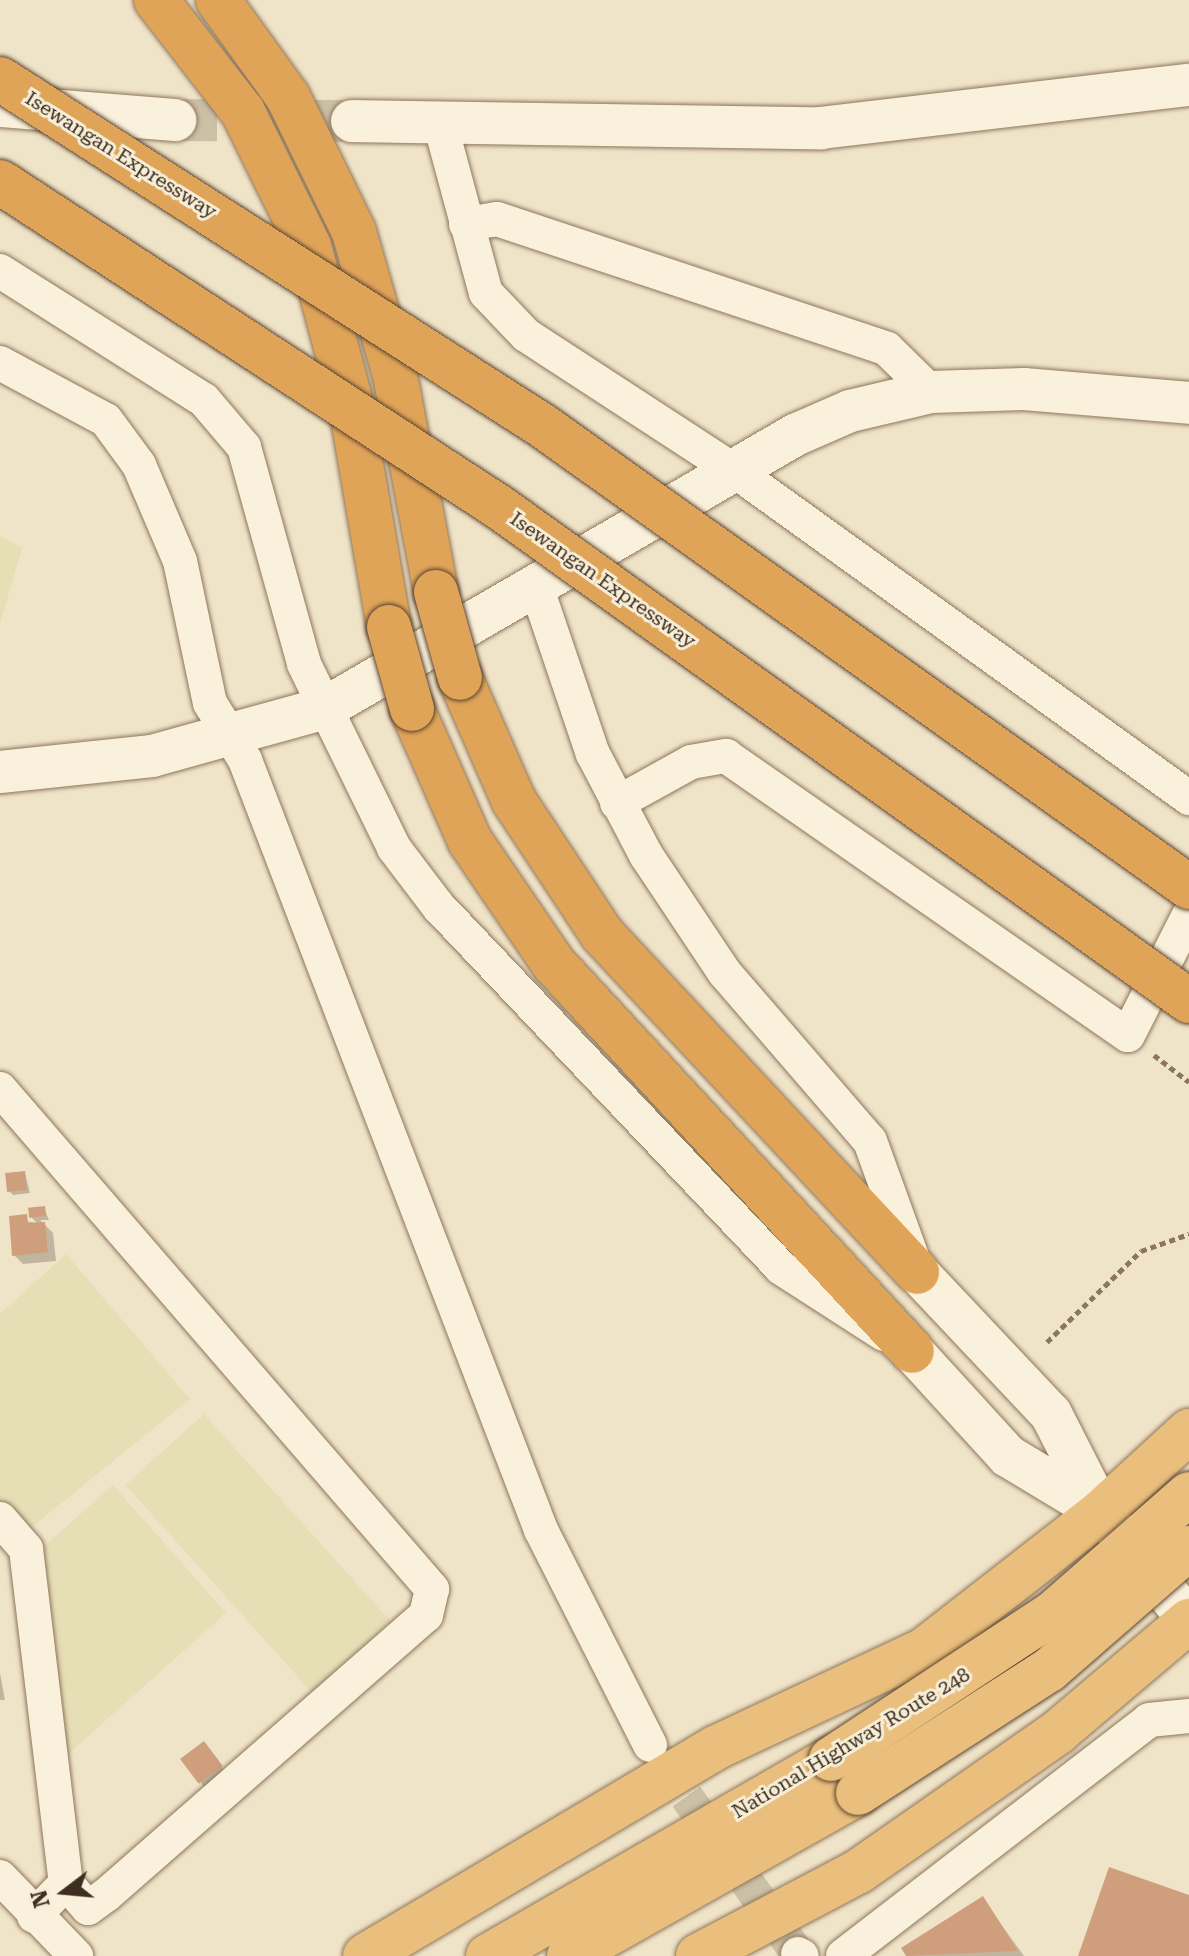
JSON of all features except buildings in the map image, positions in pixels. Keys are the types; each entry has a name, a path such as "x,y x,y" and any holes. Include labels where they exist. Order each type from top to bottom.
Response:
{"highway":[{"path":"156,0 243,112 309,246 349,395 389,627 412,709 470,841 554,964 912,1351"},
{"path":"218,0 288,97 354,232 395,375 436,592 460,678 514,801 602,934 917,1272"},
{"name":"Isewangan Expressway","path":"0,79 543,426 1189,887"},
{"name":"Isewangan Expressway","path":"0,182 499,507 1189,1001"},
{"path":"365,1956 715,1748 924,1650 1101,1512 1189,1431"},
{"name":"National Highway Route 248","path":"488,1956 831,1759 1052,1614 1189,1494"},
{"name":"National Highway Route 248","path":"569,1956 858,1793 1049,1670 1189,1548"},
{"path":"698,1956 859,1871 1058,1732 1189,1620"}],"street":[{"path":"352,121 821,128 1189,85"},
{"path":"0,106 175,120"},
{"path":"440,123 486,293 526,335 735,471 1189,798"},
{"path":"466,224 497,219 887,349 931,392"},
{"path":"0,271 204,400 244,447 304,664 394,848 438,906 781,1268 912,1351 1008,1456 1101,1512"},
{"path":"0,363 106,420 139,465 180,561 210,703 231,737 541,1530 650,1745"},
{"path":"0,772 91,767 231,737 325,708 537,589 735,471 850,411 931,392 1024,389 1189,403"},
{"path":"537,589 617,803 724,972 870,1141 917,1272 1051,1414 1101,1512 1189,1620"},
{"path":"617,803 691,762 726,756 1128,1035 1189,915"},
{"path":"0,1089 432,1589 426,1615 88,1908 66,1883 26,1549 0,1519"},
{"path":"843,1956 1149,1720 1189,1716"},
{"path":"0,1877 34,1916 76,1956"},
{"path":"34,1916 66,1883"}],"path":[{"path":"1128,1035 1189,1082"},
{"path":"1047,1342 1141,1251 1189,1234"}],"shaded area":[{"path":"0,536 22,548 0,624"},
{"path":"66,1254 190,1399 12,1543 0,1529 0,1314"},
{"path":"204,1414 391,1621 312,1692 125,1485"},
{"path":"113,1485 226,1613 57,1764 32,1557"}],"tunnel":[{"path":"175,120 352,121"},
{"path":"657,1755 798,1954"}]}
